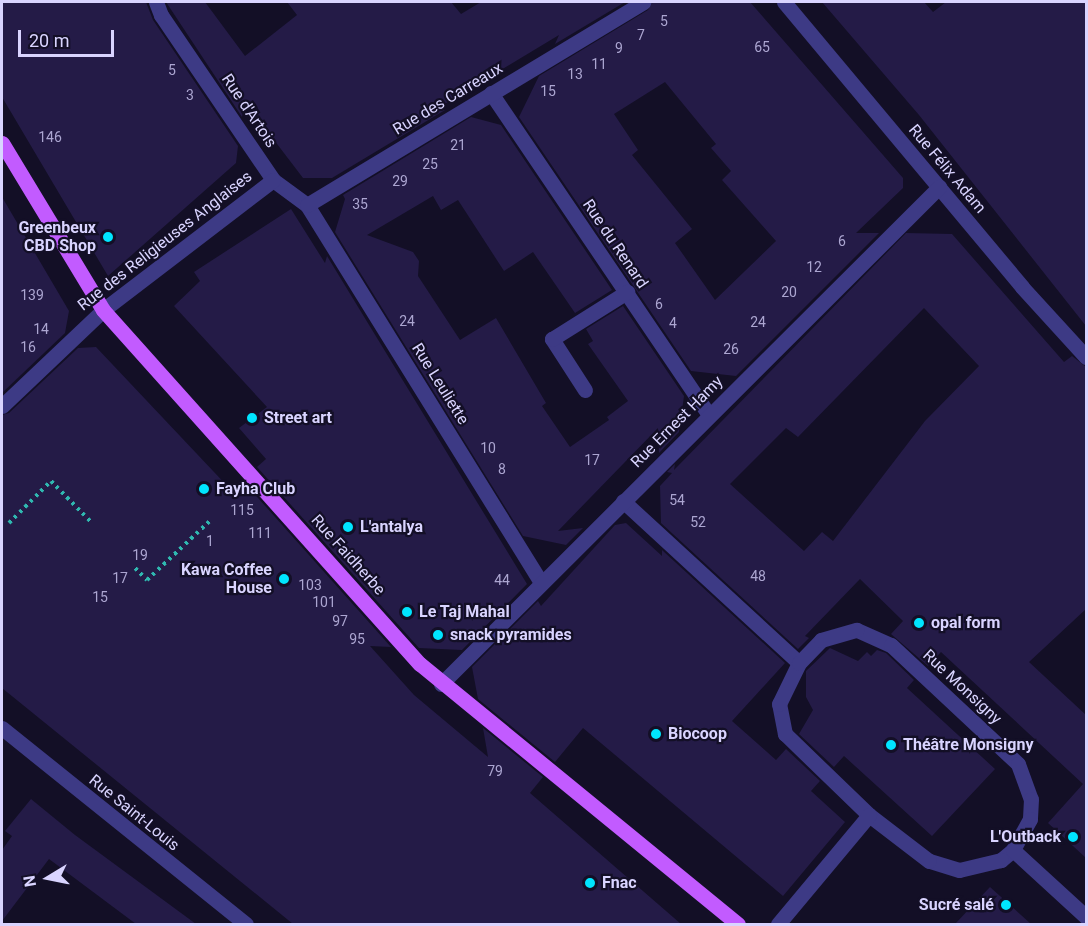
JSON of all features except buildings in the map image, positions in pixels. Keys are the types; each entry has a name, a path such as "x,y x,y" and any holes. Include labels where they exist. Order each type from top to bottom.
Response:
{"main road":[{"name":"Rue Faidherbe","path":"2,143 103,310 441,684 738,924"}],"street":[{"name":"Rue d'Artois","path":"156,2 161,15 273,180"},
{"name":"Rue des Carreaux","path":"308,205 643,2"},
{"name":"Rue Félix Adam","path":"784,2 939,187 1086,357"},
{"name":"Rue du Renard","path":"491,93 709,415"},
{"path":"273,180 308,205"},
{"name":"Rue des Religieuses Anglaises","path":"2,406 103,310 273,180"},
{"name":"Rue Ernest Hamy","path":"441,684 939,187"},
{"name":"Rue Leuliette","path":"308,205 541,583"},
{"path":"585,390 552,339 627,292"},
{"path":"623,501 799,663"},
{"name":"Rue Monsigny","path":"844,630 867,633 891,645 1018,764 1027,779 1031,799 1029,819 1013,850 988,866 944,867 917,854 869,815 784,734 779,704 799,663 821,640 844,630"},
{"name":"Rue Saint-Louis","path":"2,728 246,924"},
{"path":"778,924 869,815"},
{"path":"1013,850 1086,917"}],"path":[{"path":"9,523 51,481 93,523"},
{"path":"135,568 147,580 212,519"}],"place":[{"name":"Greenbeux CBD Shop","path":"108,237"},
{"name":"Street art","path":"252,418"},
{"name":"Fayha Club","path":"204,489"},
{"name":"L'antalya","path":"348,527"},
{"name":"Kawa Coffee House","path":"284,579"},
{"name":"Le Taj Mahal","path":"407,612"},
{"name":"opal form","path":"919,623"},
{"name":"snack pyramides","path":"438,635"},
{"name":"Biocoop","path":"656,734"},
{"name":"Théâtre Monsigny","path":"891,745"},
{"name":"L'Outback","path":"1073,837"},
{"name":"Fnac","path":"590,883"},
{"name":"Sucré salé","path":"1006,905"}]}
